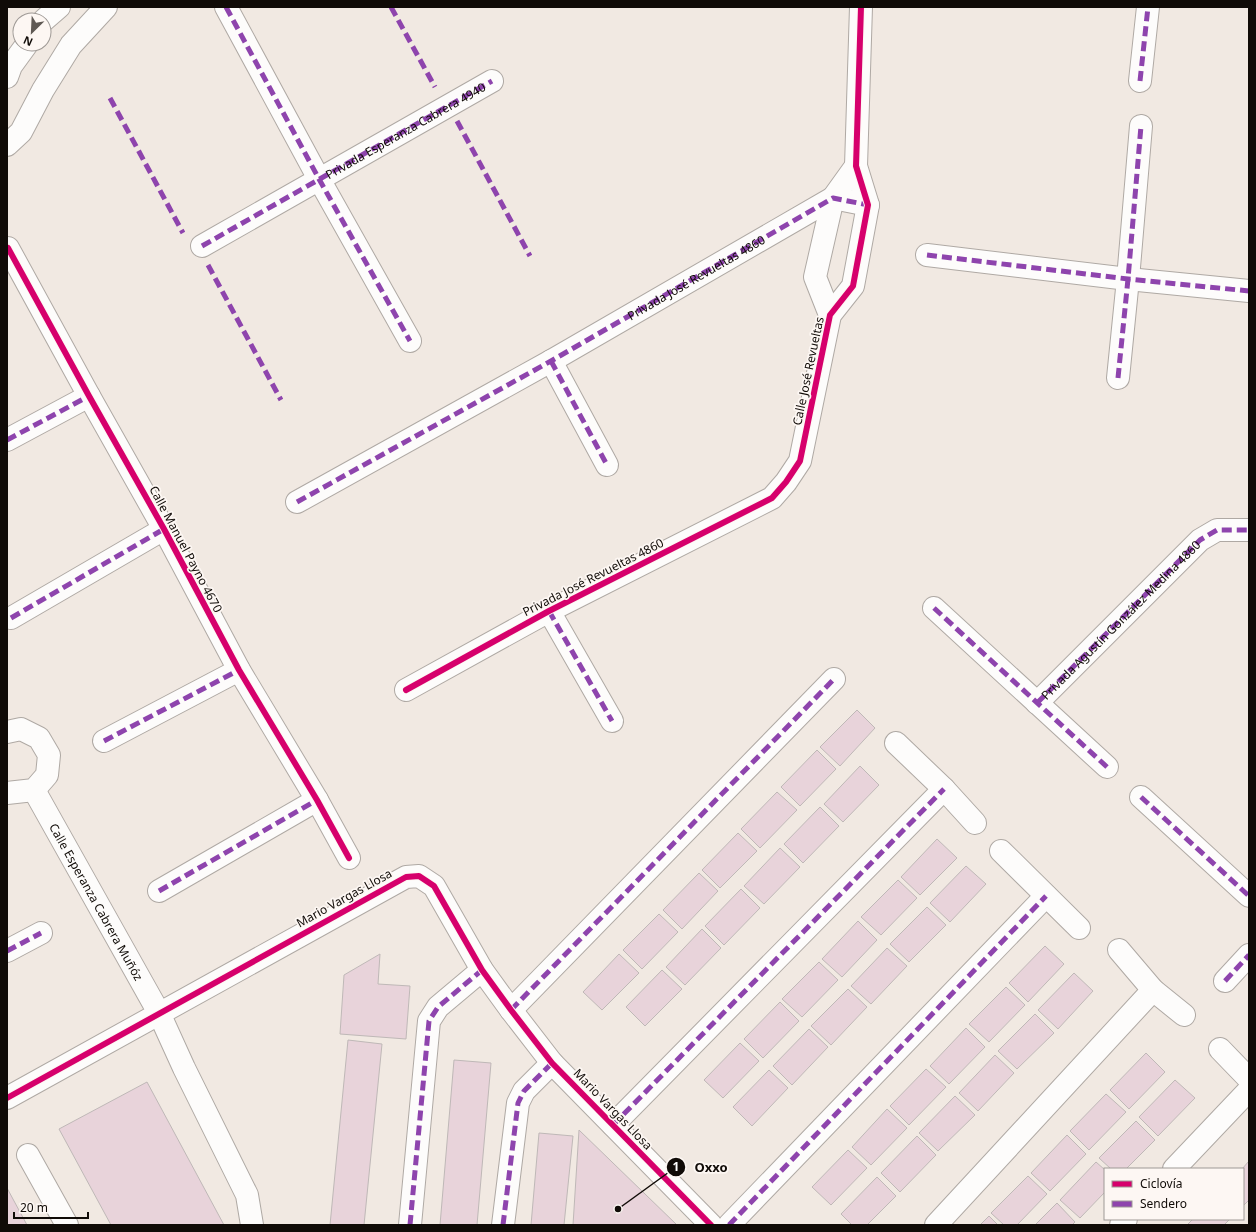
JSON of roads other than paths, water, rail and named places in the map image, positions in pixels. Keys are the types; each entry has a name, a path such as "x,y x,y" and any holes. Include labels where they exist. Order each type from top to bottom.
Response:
{"street":[{"path":"7,145 21,132 43,90 71,45 106,7"},
{"name":"Privada Esperanza Cabrera 4940","path":"226,7 319,179 410,341"},
{"name":"Calle José Revueltas","path":"786,482 800,461 830,315 853,286 868,205 856,166 861,7"},
{"path":"1140,81 1148,7"},
{"path":"7,77 12,66 22,52"},
{"name":"Privada Esperanza Cabrera 4940","path":"202,246 492,81"},
{"path":"1118,378 1141,126"},
{"name":"Calle José Revueltas","path":"830,315 815,277 833,198 856,166"},
{"path":"833,198 868,205"},
{"name":"Privada José Revueltas 4860","path":"297,502 551,361 833,198"},
{"name":"Calle Manuel Payno 4670","path":"8,248 164,529 239,670 317,800 349,858"},
{"path":"927,255 1128,279 1249,291"},
{"path":"551,361 607,465"},
{"path":"7,440 89,396"},
{"name":"Privada José Revueltas 4860","path":"406,690 549,612 772,498 786,482"},
{"name":"Calle Manuel Payno 4670","path":"11,618 164,529"},
{"name":"Privada Agustín González Medina 4860","path":"1107,767 1037,703 1200,540 1217,530 1249,530"},
{"path":"934,608 1037,703"},
{"path":"549,612 612,721"},
{"path":"104,741 239,670"},
{"path":"511,1010 834,679"},
{"path":"7,732 21,729 39,738 49,755 47,775 34,790 7,793"},
{"path":"896,743 944,789 975,823"},
{"path":"613,1125 944,789"},
{"name":"Calle Esperanza Cabrera Muñóz","path":"34,790 159,1013 184,1068 247,1195 252,1225"},
{"path":"1141,797 1249,896"},
{"path":"159,891 317,800"},
{"path":"1001,851 1079,928"},
{"name":"Mario Vargas Llosa","path":"7,1098 406,877 419,876 434,886 482,970 552,1063 711,1225"},
{"path":"729,1225 1046,896"},
{"path":"7,951 41,933"},
{"path":"1119,950 1154,990 1184,1015"},
{"path":"1225,981 1249,955"},
{"path":"410,1225 429,1021 438,1007 482,970"},
{"path":"936,1225 1154,990"},
{"path":"1220,1049 1249,1080"},
{"path":"503,1225 518,1103 524,1091 552,1063"},
{"path":"1175,1168 1249,1090"},
{"path":"28,1155 67,1225"}],"place":[{"name":"Oxxo","path":"618,1209"}]}
